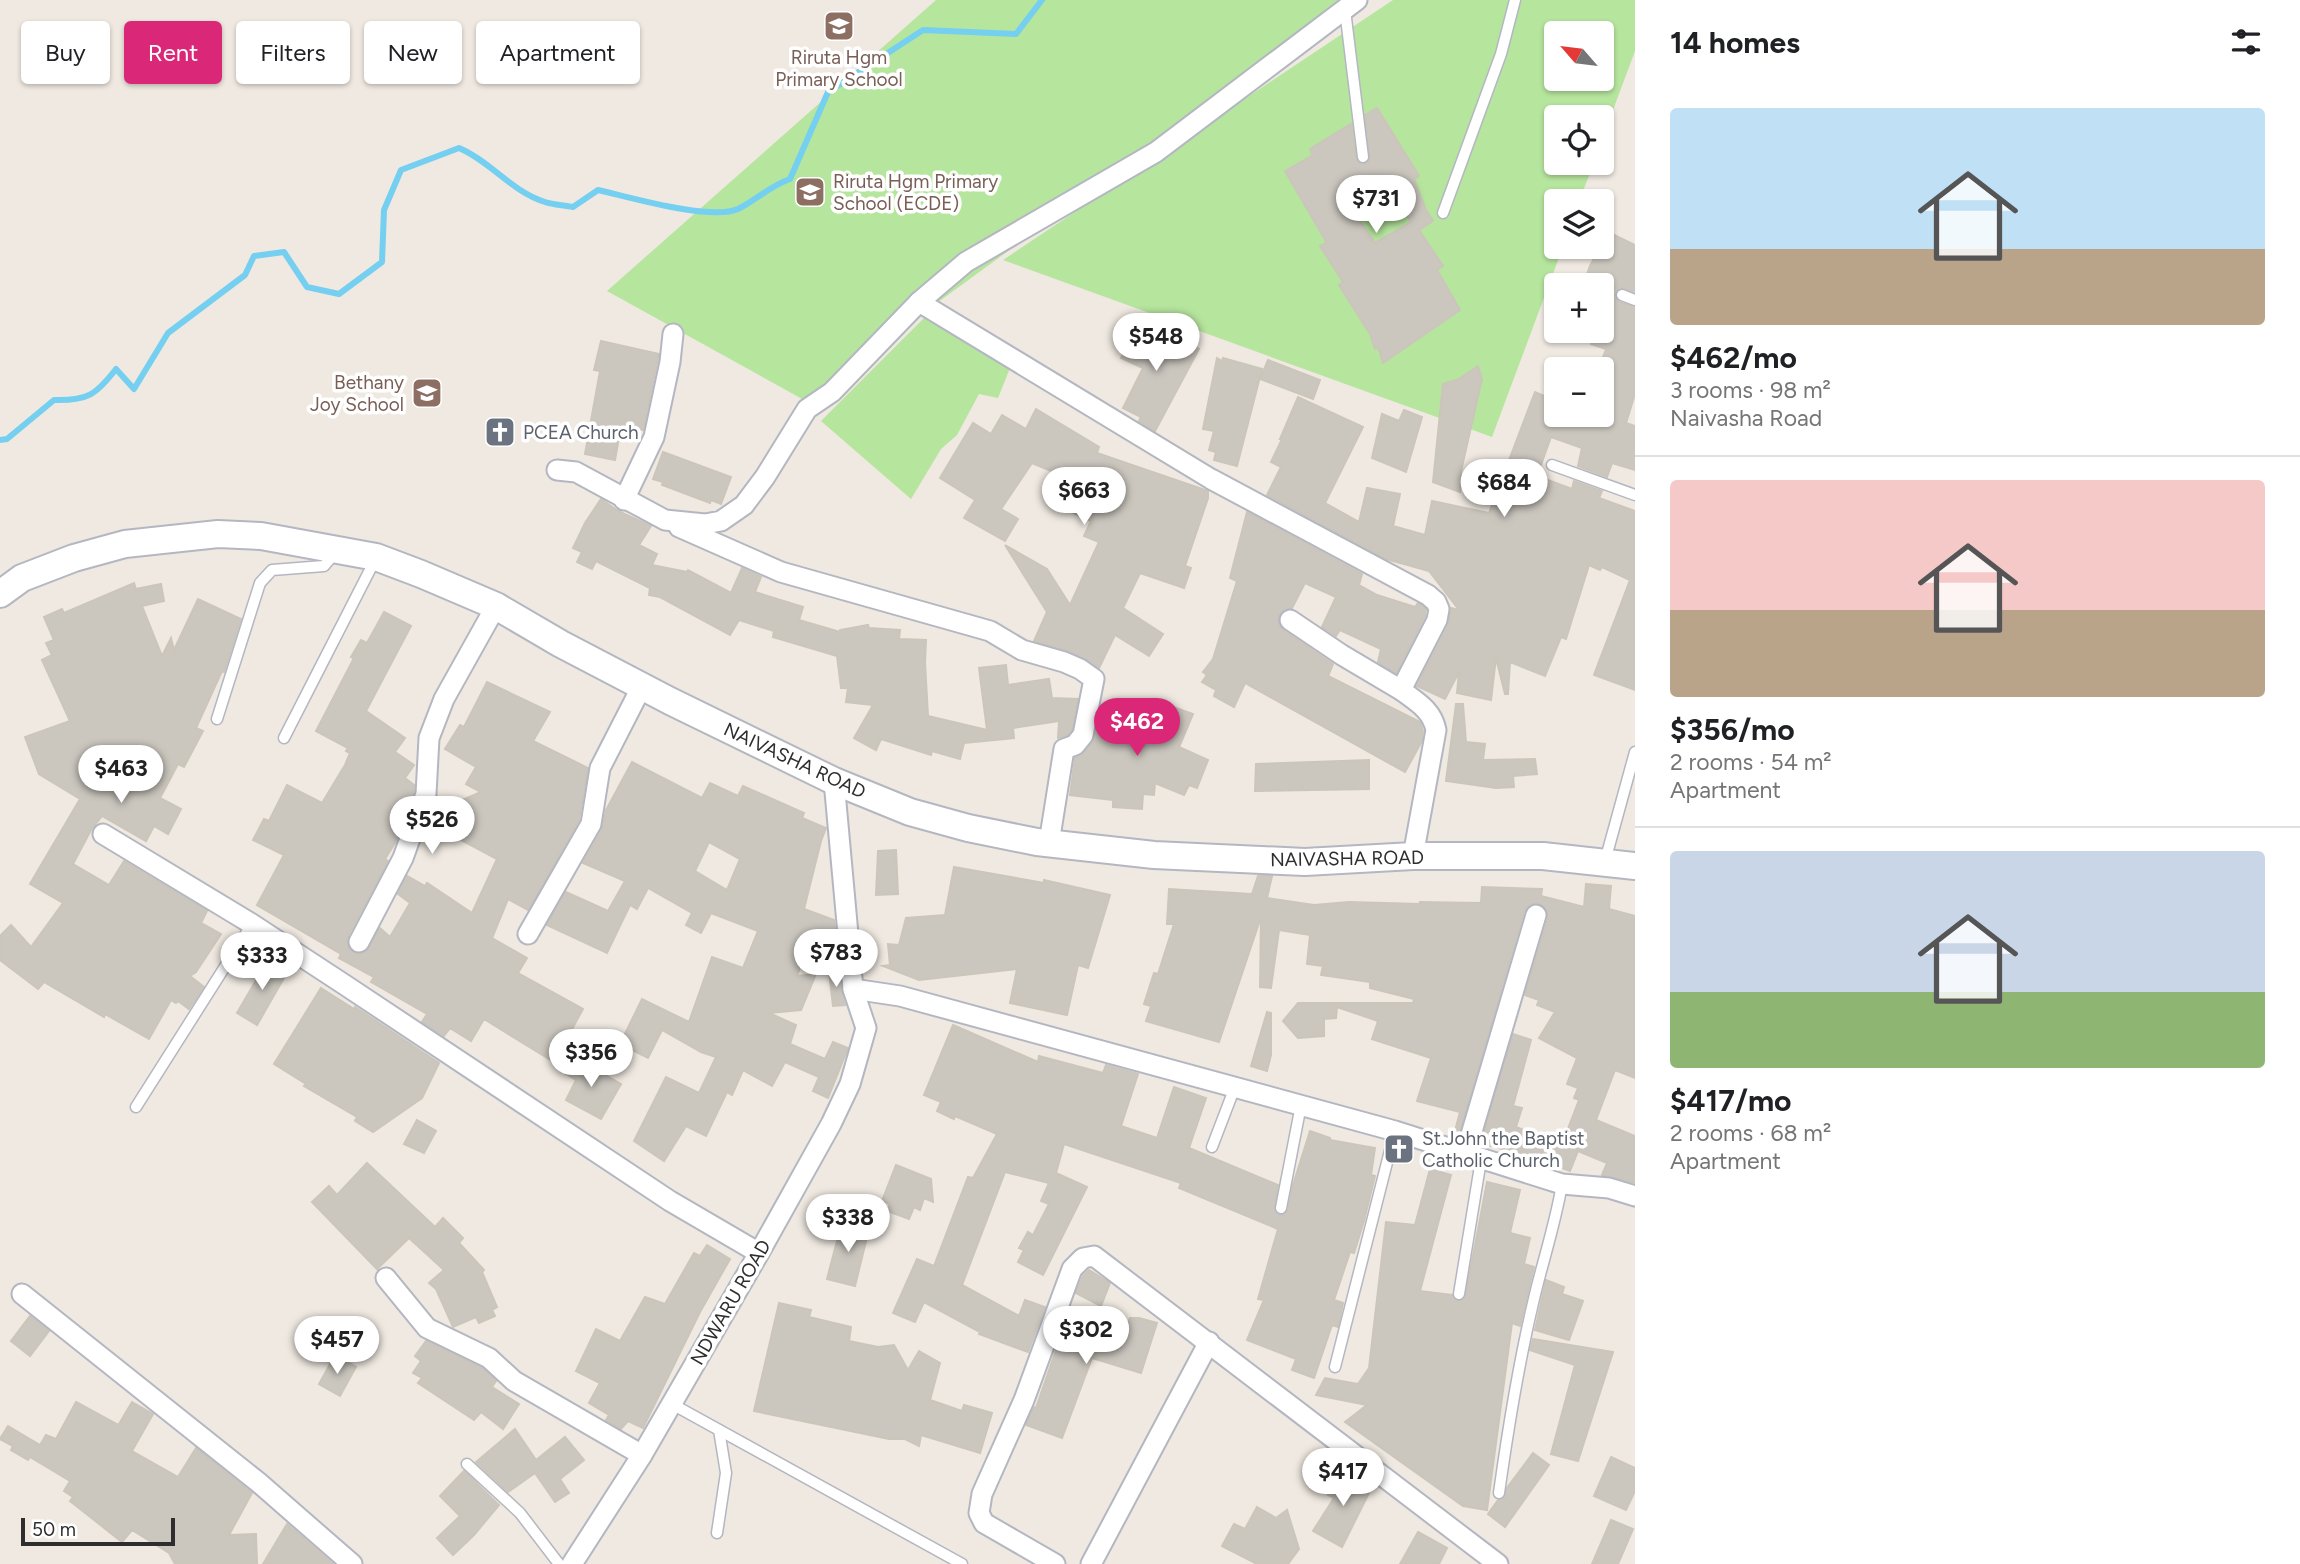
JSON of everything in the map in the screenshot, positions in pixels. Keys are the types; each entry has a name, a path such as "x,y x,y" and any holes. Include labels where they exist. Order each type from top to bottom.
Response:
{"main road":[{"name":"NAIVASHA ROAD","path":"0,594 22,578 74,558 125,544 218,534 261,536 376,557 496,606 642,686 834,781 910,812 968,828 1049,843 1154,855 1305,862 1413,856 1543,856 1635,866"}],"street":[{"path":"665,520 705,524 721,520 744,505 765,477 807,409 832,392 919,302 966,262 1156,152 1351,5"},
{"path":"919,302 1202,474 1428,595 1439,609 1437,620 1401,691"},
{"path":"624,500 654,437 670,362 673,334"},
{"path":"557,470 576,472 665,520 781,572 990,631 1022,650 1064,662 1089,674 1094,679 1083,735 1075,745 1064,749 1049,843"},
{"path":"359,942 403,858 426,794 429,738 444,699 496,606"},
{"path":"1290,620 1401,691 1428,711 1434,720 1436,730 1413,856"},
{"path":"528,934 591,824 600,768 642,686"},
{"name":"NDWARU ROAD","path":"572,1564 672,1404 831,1124 850,1084 866,1028 853,989 834,781"},
{"path":"103,834 251,924 670,1201 759,1253"},
{"path":"1473,1157 1535,915"},
{"path":"853,989 900,996 1236,1086 1395,1131 1562,1184 1609,1188 1635,1196"},
{"path":"1055,1564 984,1523 979,1513 982,1494 1024,1400 1072,1269 1083,1258 1094,1256 1498,1564"},
{"path":"386,1278 427,1328 489,1358 514,1381 642,1455"},
{"path":"22,1294 258,1482 352,1564"},
{"path":"1091,1564 1209,1342"}],"lane":[{"path":"1443,213 1501,54 1515,0"},
{"path":"1351,5 1363,157"},
{"path":"1622,295 1635,300"},
{"path":"1552,465 1635,495"},
{"path":"217,719 260,583 272,570 324,566 337,550"},
{"path":"284,737 376,557"},
{"path":"1605,861 1635,752"},
{"path":"136,1107 251,924"},
{"path":"1212,1147 1236,1086"},
{"path":"1281,1208 1301,1105"},
{"path":"1335,1367 1395,1131"},
{"path":"1459,1294 1473,1157"},
{"path":"1499,1493 1514,1390 1533,1301 1555,1224 1562,1184"},
{"path":"672,1404 962,1564"},
{"path":"718,1533 726,1473 719,1430"},
{"path":"467,1464 520,1513 559,1564"}],"green space":[{"path":"936,0 1352,0 804,400 607,291"},
{"path":"1393,0 1635,0 1635,51 1614,107 1614,105 1544,105 1544,175 1589,175 1584,189 1544,189 1544,259 1559,259 1553,273 1544,273 1544,298 1492,437 1003,260"},
{"path":"927,315 1010,368 998,398 979,394 957,435 941,449 911,499 821,421"}],"building":[{"path":"1377,108 1419,176 1414,179 1433,221 1419,230 1443,266 1437,270 1460,310 1383,363 1378,347 1375,349 1370,334 1339,285 1343,282 1320,246 1327,243 1285,171 1313,155 1310,149 1351,124 1356,159 1360,164 1367,163 1370,156 1365,115","holes":["1393,195 1411,222 1375,243 1358,218"]},
{"path":"1614,235 1635,245 1635,292 1620,288 1615,295 1619,302 1635,307 1635,394 1626,423 1635,426 1635,470 1612,463 1607,477 1578,466 1582,448 1551,437 1537,476 1572,489 1574,481 1602,491 1599,498 1635,511 1635,690 1594,675 1630,580 1602,567 1600,570 1589,565 1566,639 1561,637 1545,676 1510,662 1508,694 1505,694 1496,658 1491,700 1457,693 1459,672 1445,699 1417,686 1448,626 1451,608 1459,610 1429,571 1386,559 1267,495 1281,467 1271,462 1298,397 1363,427 1325,503 1359,522 1367,488 1400,494 1393,526 1425,535 1432,501 1489,513 1535,392 1544,396 1544,427 1614,427 1614,357 1603,357 1606,349 1591,344 1614,343 1614,273 1587,273 1594,259 1614,259"},
{"path":"1138,324 1180,344 1182,340 1199,349 1155,431 1139,421 1141,417 1123,408 1143,368 1121,358"},
{"path":"601,341 659,354 643,430 621,426 615,460 585,454 600,371 594,370"},
{"path":"1217,358 1262,369 1237,466 1214,460 1216,452 1209,450 1214,431 1203,429"},
{"path":"1268,360 1320,380 1313,399 1260,379"},
{"path":"1478,366 1482,379 1461,471 1460,492 1433,482 1443,384 1459,379"},
{"path":"1036,409 1099,447 1097,453 1208,491 1185,566 1191,568 1184,588 1140,573 1123,608 1163,634 1149,656 1115,635 1099,668 1069,651 1034,641 1047,612 1005,545 1047,569 1070,605 1099,542 1084,536 1091,521 1060,507 1073,480 1032,463 1001,509 1018,519 1005,541 964,518 975,500 940,478 973,423 991,434 1002,415 1026,429"},
{"path":"1404,410 1422,417 1406,472 1372,458 1382,414 1399,421"},
{"path":"663,452 731,477 721,504 711,500 710,503 653,479"},
{"path":"601,499 618,511 651,526 639,545 657,554 652,565 687,572 688,570 731,593 742,568 761,577 755,592 803,607 799,620 840,632 868,625 869,628 900,630 899,639 926,640 928,716 987,730 979,668 1006,665 1008,685 1049,679 1052,698 1078,699 1072,730 1068,735 1058,738 1059,721 1013,728 1014,738 964,743 960,759 932,751 931,755 881,739 876,750 854,738 873,705 846,702 848,688 841,688 837,656 773,637 774,631 739,620 730,635 660,597 649,595 650,588 596,561 592,569 577,562 582,552 573,548"},
{"path":"1247,512 1362,574 1359,585 1377,595 1415,607 1418,603 1426,609 1396,673 1378,662 1381,649 1340,630 1336,636 1322,627 1336,597 1305,583 1292,608 1284,609 1278,618 1283,630 1333,664 1328,676 1420,722 1422,741 1405,772 1245,683 1234,707 1214,696 1216,690 1202,682 1207,675 1203,672 1213,659 1237,581 1230,578"},
{"path":"134,583 136,589 161,584 164,601 142,606 162,656 171,638 174,650 198,599 241,619 224,672 222,671 196,728 203,731 184,767 178,764 160,798 181,809 168,834 154,826 146,841 102,816 92,828 73,864 109,885 124,861 207,911 201,923 221,934 196,972 190,976 204,987 189,1009 178,1001 176,1003 171,1000 149,1039 105,1014 104,1017 44,982 38,989 0,960 0,936 11,925 31,947 63,903 30,884 80,799 39,774 25,737 70,721 42,660 52,655 46,643 54,640 44,617 62,609 64,613"},
{"path":"384,612 411,626 366,711 405,738 395,752 414,765 405,778 414,785 414,792 395,843 385,859 388,861 348,936 348,948 354,953 366,952 380,928 390,937 410,903 398,894 407,876 425,886 427,883 472,913 497,859 429,823 432,813 481,792 466,784 476,767 445,749 460,725 464,727 487,682 550,712 533,741 588,768 579,820 528,910 508,899 492,938 527,958 518,973 583,1009 554,1062 484,1019 471,1041 450,1028 444,1036 422,1022 427,1014 371,982 374,977 339,958 341,954 257,905 284,855 253,840 264,819 269,821 287,785 322,803 345,765 350,753 346,751 348,748 316,731 354,658 351,657 361,640 367,643"},
{"path":"1162,703 1193,714 1179,747 1208,760 1197,788 1189,785 1184,795 1155,783 1154,795 1143,794 1142,809 1113,807 1113,800 1070,795 1075,758 1084,753 1093,742 1100,711 1157,715"},
{"path":"1456,704 1463,704 1466,742 1485,744 1483,760 1535,759 1537,774 1513,776 1514,787 1496,788 1446,781"},
{"path":"1369,760 1369,789 1255,791 1256,764"},
{"path":"632,762 702,798 710,783 738,796 743,786 804,813 802,818 826,828 804,909 834,920 835,929 829,944 811,938 797,976 816,974 801,1010 769,1013 796,1025 790,1044 825,1059 833,1042 848,1048 828,1098 813,1091 819,1077 785,1062 772,1086 743,1070 732,1095 727,1092 706,1136 686,1126 664,1161 634,1141 666,1077 699,1093 716,1057 701,1052 662,1030 648,1058 620,1044 642,999 689,1022 712,957 743,968 758,931 711,913 701,933 686,925 692,913 648,888 637,909 630,905 607,953 547,925 566,892 608,911 625,881 583,863 602,830 606,810","holes":["709,842 740,859 727,890 695,871"]},
{"path":"896,850 898,894 876,895 878,851"},
{"path":"954,867 1044,883 1044,880 1110,895 1088,968 1078,965 1067,1015 1010,1003 1017,969 919,980 883,966 890,965 888,944 899,945 906,918 945,915"},
{"path":"1258,876 1272,876 1267,898 1314,905 1349,902 1481,903 1482,887 1542,889 1541,896 1584,907 1586,884 1611,886 1609,909 1635,916 1635,1078 1615,1070 1596,1120 1635,1136 1635,1183 1602,1175 1607,1163 1578,1151 1570,1171 1510,1149 1509,1151 1481,1143 1513,1034 1531,1040 1513,1106 1522,1108 1516,1127 1562,1144 1579,1100 1574,1098 1578,1088 1567,1084 1577,1058 1539,1038 1555,1012 1537,1005 1539,1000 1525,995 1548,918 1548,912 1540,904 1532,903 1524,912 1460,1130 1455,1131 1460,1112 1417,1101 1431,1058 1372,1039 1378,1021 1337,1007 1336,1018 1324,1019 1324,1036 1298,1038 1283,1021 1298,1003 1413,1003 1414,999 1370,988 1370,982 1321,975 1323,966 1307,964 1310,935 1279,930 1271,988 1260,987 1261,917 1219,1042 1146,1021 1151,1006 1144,1004 1154,973 1158,974 1174,924 1167,924 1169,889 1252,894"},
{"path":"268,960 288,971 257,1025 237,1013"},
{"path":"839,971 845,1005 833,1006 829,972"},
{"path":"321,988 354,1009 355,1007 439,1063 422,1098 373,1132 355,1121 357,1117 304,1086 306,1084 274,1064"},
{"path":"1267,1012 1271,1013 1271,1055 1267,1071 1251,1066"},
{"path":"953,1025 1038,1062 1039,1056 1103,1073 1106,1065 1138,1074 1121,1126 1157,1138 1174,1087 1206,1098 1189,1148 1278,1185 1274,1207 1279,1215 1284,1215 1288,1210 1310,1131 1330,1140 1375,1148 1371,1175 1375,1176 1364,1221 1334,1300 1343,1303 1338,1327 1332,1325 1314,1378 1292,1370 1296,1359 1247,1340 1264,1300 1258,1299 1278,1229 1179,1188 1181,1183 1064,1144 1056,1173 1087,1187 1043,1275 1018,1262 1024,1250 1019,1248 1028,1232 1033,1235 1049,1204 1041,1201 1049,1183 1005,1172 962,1285 1019,1316 1025,1300 1045,1307 1028,1352 979,1334 980,1332 924,1302 915,1322 893,1313 917,1259 934,1266 968,1177 973,1178 997,1134 937,1111 941,1102 924,1095"},
{"path":"576,1058 621,1084 601,1119 566,1100 576,1080 566,1074"},
{"path":"417,1120 436,1131 424,1153 404,1144"},
{"path":"367,1163 435,1227 443,1218 463,1238 459,1243 484,1270 482,1272 497,1307 492,1310 495,1316 479,1323 476,1317 453,1327 436,1289 429,1283 444,1270 409,1238 377,1269 312,1202 329,1186 337,1195"},
{"path":"896,1165 931,1179 933,1202 924,1198 920,1210 914,1207 909,1219 887,1211 890,1204 882,1201"},
{"path":"1430,1169 1451,1175 1420,1291 1452,1295 1457,1301 1465,1298 1487,1182 1520,1190 1510,1233 1530,1238 1524,1264 1534,1267 1520,1326 1512,1323 1487,1510 1463,1506 1345,1422 1367,1405 1316,1395 1325,1378 1358,1384 1369,1368 1386,1222 1415,1225"},
{"path":"842,1222 869,1229 855,1286 827,1279"},
{"path":"707,1245 730,1259 700,1312 643,1428 628,1421 621,1429 606,1420 609,1415 589,1403 600,1383 576,1371 596,1329 620,1341 645,1297 665,1304 694,1253 700,1256"},
{"path":"1089,1270 1110,1283 1101,1306 1076,1293 1083,1276"},
{"path":"1546,1280 1564,1287 1562,1294 1583,1301 1569,1340 1535,1330"},
{"path":"779,1303 811,1310 809,1317 851,1327 849,1341 878,1347 894,1345 908,1370 919,1351 940,1363 930,1400 962,1411 964,1405 992,1413 980,1453 921,1435 919,1446 905,1439 889,1439 754,1411"},
{"path":"1068,1315 1123,1334 1130,1318 1157,1323 1141,1373 1092,1358 1062,1438 1026,1425 1034,1407 1036,1408"},
{"path":"30,1316 49,1331 30,1356 11,1341"},
{"path":"1533,1339 1613,1352 1578,1461 1551,1454 1575,1365 1530,1350"},
{"path":"426,1341 482,1368 496,1381 492,1387 519,1404 503,1429 481,1412 474,1420 418,1383 422,1378 413,1373 421,1361 415,1356"},
{"path":"335,1355 356,1367 340,1396 319,1384"},
{"path":"76,1402 120,1426 132,1402 153,1414 132,1451 178,1477 196,1448 252,1493 229,1535 256,1534 257,1564 175,1564 169,1553 132,1530 122,1542 70,1501 73,1497 64,1491 70,1481 30,1457 28,1460 11,1450 13,1446 0,1439 8,1426 40,1445 46,1435 56,1439"},
{"path":"515,1429 536,1460 565,1437 584,1460 560,1479 569,1493 555,1502 535,1473 508,1492 476,1462"},
{"path":"1533,1453 1549,1465 1505,1527 1488,1514 1498,1500 1505,1497 1507,1488"},
{"path":"1611,1457 1635,1468 1635,1491 1626,1510 1594,1496"},
{"path":"1341,1470 1373,1485 1342,1547 1313,1531 1334,1498 1328,1495"},
{"path":"464,1471 499,1505 453,1555 437,1538 460,1516 440,1496"},
{"path":"1257,1507 1276,1518 1287,1510 1299,1549 1288,1564 1257,1564 1222,1546 1234,1524 1245,1529"},
{"path":"1611,1520 1633,1529 1618,1564 1592,1564"},
{"path":"287,1524 333,1564 263,1564"},
{"path":"1418,1532 1447,1548 1439,1564 1400,1564"}],"waterway":[{"path":"0,440 7,439 54,400 90,395 103,385 116,369 134,389 168,333 245,275 254,256 284,252 307,287 339,294 382,262 384,210 401,170 459,148 522,191 551,204 573,207 598,190 690,210 725,212 738,209 790,179 828,92 923,30 1016,34 1042,0"}],"place":[{"name":"Riruta Hgm Primary School","path":"839,26"},
{"name":"Riruta Hgm Primary School (ECDE)","path":"810,192"},
{"name":"Bethany Joy School","path":"427,393"},
{"name":"PCEA Church","path":"500,432"},
{"name":"St.John the Baptist Catholic Church","path":"1399,1149"}]}
